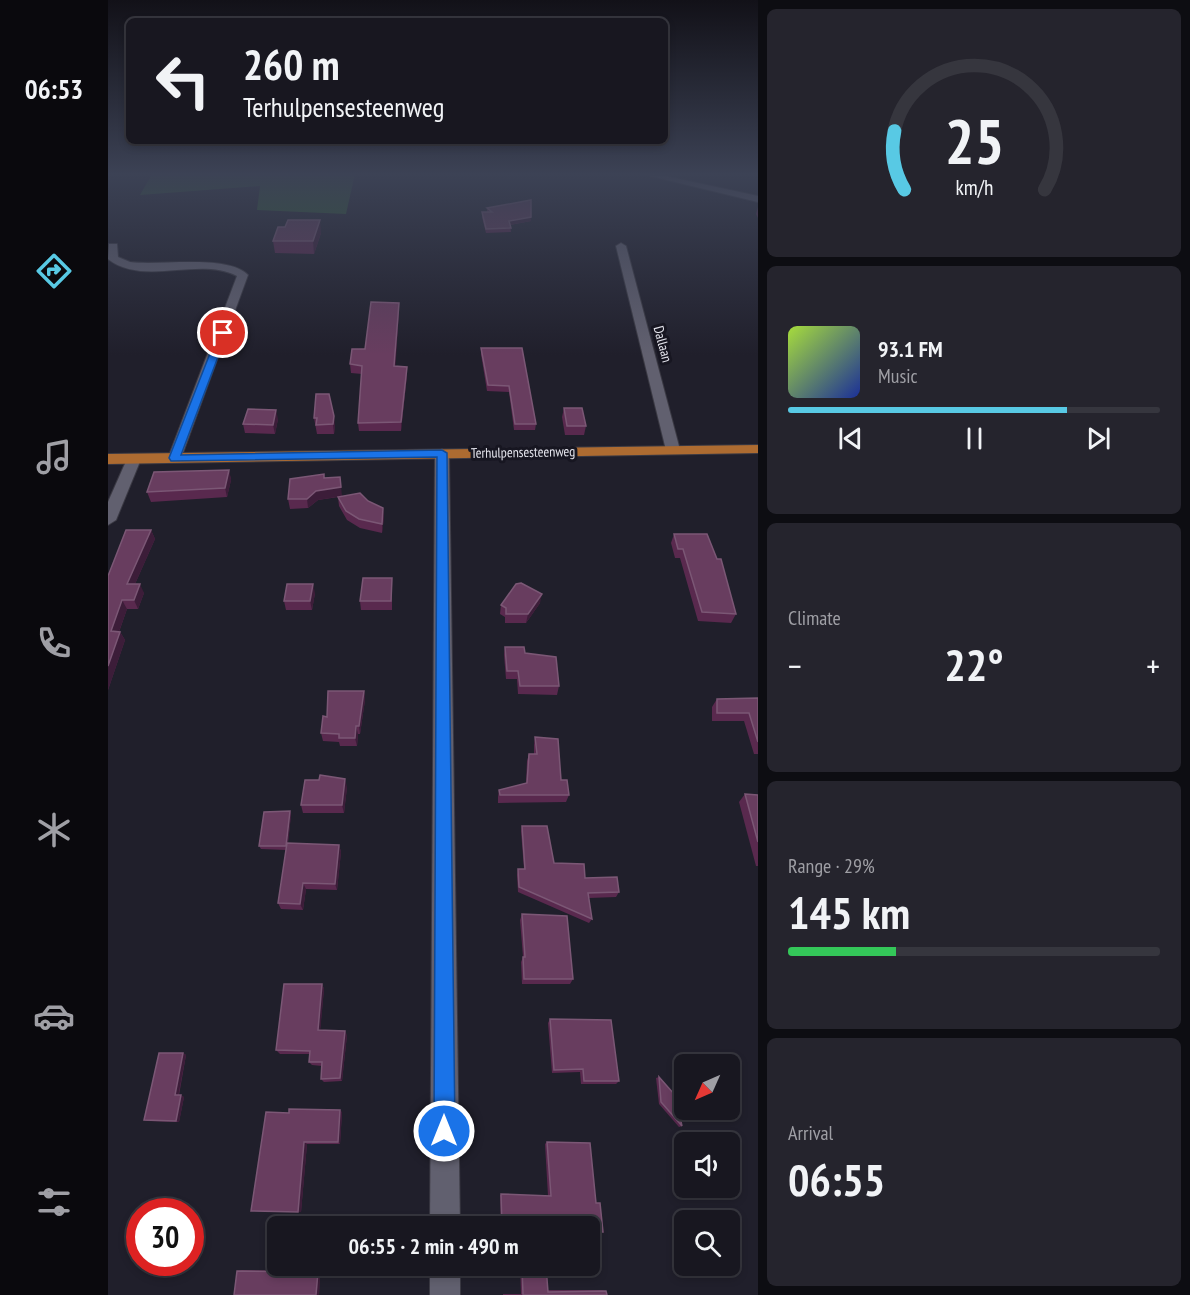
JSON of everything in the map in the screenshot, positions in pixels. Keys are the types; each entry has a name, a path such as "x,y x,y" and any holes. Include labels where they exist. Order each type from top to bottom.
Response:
{"main road":[{"name":"Terhulpensesteenweg","path":"108,459 758,449"}],"street":[{"path":"114,246 113,259 124,265 160,269 226,268 238,270 243,275 174,458"},
{"name":"Dallaan","path":"621,246 673,450"},
{"path":"442,453 445,1216"},
{"path":"108,520 134,459"},
{"path":"445,1276 445,1295"}],"building":[{"path":"275,234 315,234 313,241 273,241"},
{"path":"371,302 399,303 394,366 407,367 401,422 358,423 362,366 350,364 352,349 365,349"},
{"path":"481,348 522,348 536,424 515,424 509,386 488,385"},
{"path":"316,394 329,394 334,416 333,424 316,425 317,418 314,418"},
{"path":"564,408 582,408 586,426 567,426"},
{"path":"248,409 276,410 273,425 243,424"},
{"path":"229,470 225,488 147,492 154,472"},
{"path":"324,474 324,478 340,477 341,487 316,491 307,499 288,499 290,479"},
{"path":"360,493 368,501 383,508 382,524 359,519 346,511 338,497"},
{"path":"126,530 151,530 127,584 140,584 134,600 122,600 111,631 120,632 108,666 108,576"},
{"path":"674,534 707,534 717,559 721,559 736,614 702,612 683,549 678,549"},
{"path":"363,578 392,578 391,601 360,601"},
{"path":"521,583 542,594 528,614 506,614 506,608 501,605 516,584"},
{"path":"287,584 313,584 310,601 284,601"},
{"path":"505,647 524,647 525,653 556,657 559,686 520,686 518,671 507,671"},
{"path":"328,691 364,691 355,738 339,738 339,734 321,733 323,716 327,717"},
{"path":"758,698 758,742 749,713 717,713 717,699"},
{"path":"535,737 558,739 561,780 567,780 569,795 500,795 499,790 527,783 529,754 537,754"},
{"path":"320,775 345,779 342,805 301,805 305,780 319,780"},
{"path":"745,794 758,795 758,842"},
{"path":"290,811 286,846 259,846 264,812"},
{"path":"522,826 547,826 554,863 584,864 585,878 617,877 619,892 588,893 592,919 519,887 518,869 525,869"},
{"path":"287,843 339,845 335,884 303,883 300,904 278,903"},
{"path":"522,914 567,916 573,979 524,979"},
{"path":"284,984 322,984 318,1030 345,1031 340,1078 321,1079 322,1062 309,1062 310,1051 276,1050"},
{"path":"550,1019 611,1020 619,1081 584,1081 583,1069 554,1070"},
{"path":"159,1053 183,1053 175,1095 181,1095 176,1121 144,1120"},
{"path":"659,1077 674,1094 674,1117 661,1102"},
{"path":"289,1109 340,1110 338,1142 304,1142 298,1212 251,1211 266,1112 289,1113"},
{"path":"547,1142 590,1143 596,1203 600,1203 603,1232 600,1232 600,1216 502,1216 501,1194 551,1196"},
{"path":"237,1271 267,1271 267,1276 318,1276 316,1295 234,1295"},
{"path":"522,1276 547,1276 548,1292 606,1291 607,1295 523,1295"}],"route":[{"path":"223,333 174,458 442,453 444,1131"}]}
